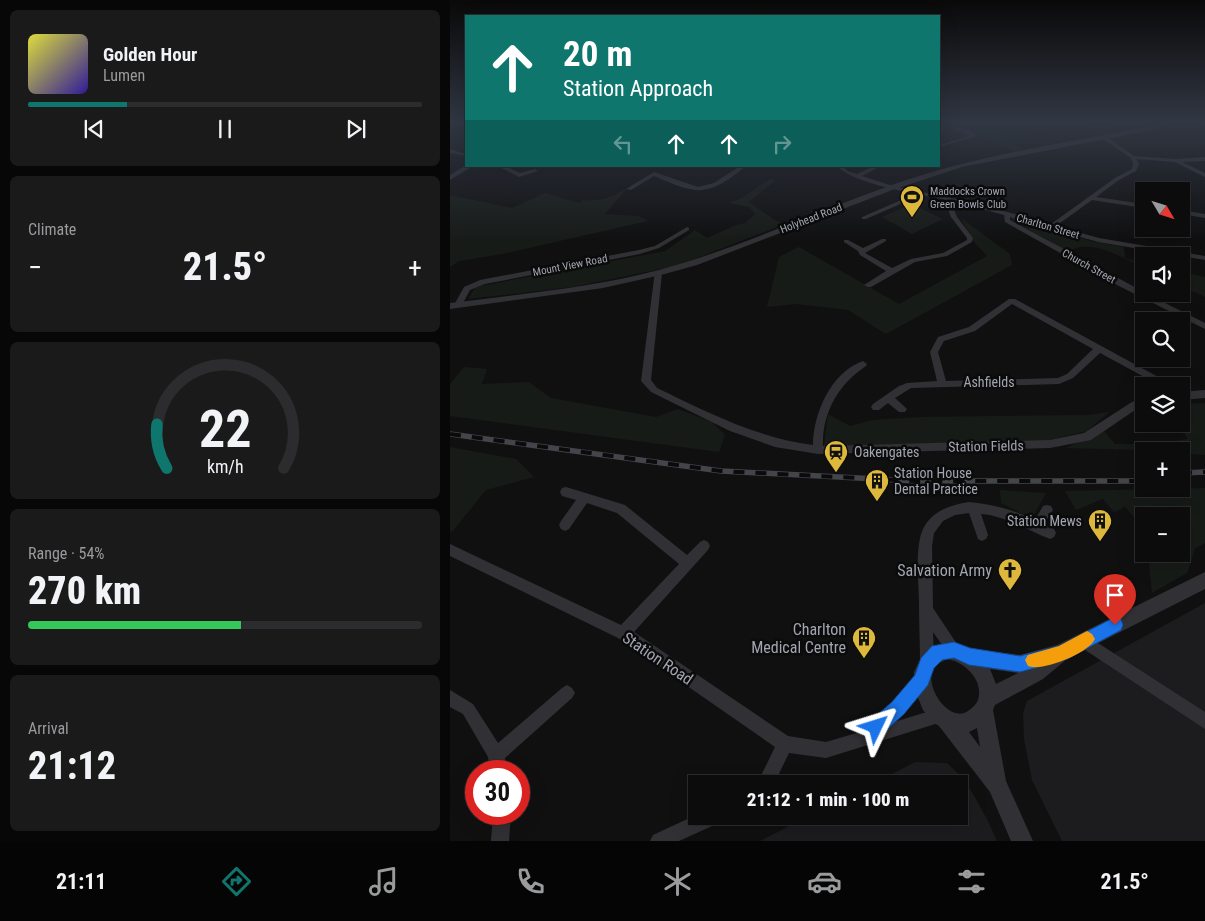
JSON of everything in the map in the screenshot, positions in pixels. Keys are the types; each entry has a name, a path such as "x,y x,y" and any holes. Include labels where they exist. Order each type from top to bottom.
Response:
{"street":[{"name":"Holyhead Road","path":"454,306 603,285 658,273 694,263 892,187 978,161"},
{"path":"1051,227 1117,179 1134,170 1136,164 1134,161"},
{"path":"1169,161 1183,161"},
{"path":"1176,162 1205,176"},
{"path":"450,178 468,167"},
{"path":"502,167 519,175 535,171"},
{"path":"629,189 654,174 656,167"},
{"path":"654,174 691,188 700,188 716,184 742,167"},
{"name":"Charlton Street","path":"840,167 846,172 892,187 918,194 956,200 1098,240 1205,258"},
{"path":"857,176 877,167"},
{"path":"864,218 918,194"},
{"path":"1091,198 1135,205"},
{"path":"868,285 913,260 946,255 970,241 950,208 956,200"},
{"name":"Church Street","path":"1007,214 1007,222 1205,326"},
{"path":"1190,214 1205,216"},
{"name":"Mount View Road","path":"454,306 468,289 483,282 664,246 687,230"},
{"path":"862,251 884,240"},
{"path":"846,241 862,251 862,254 887,269 893,270"},
{"name":"Station Fields","path":"658,273 646,381 654,390 722,422 776,443 795,448 818,450 1050,444 1087,437 1135,405"},
{"path":"942,383 934,352 941,338 972,330 1012,301 1151,377"},
{"name":"Ashfields","path":"876,407 910,385 1058,381 1070,376 1098,349"},
{"path":"818,450 817,436 822,415 843,378 863,364"},
{"path":"1190,395 1205,394"},
{"path":"888,398 902,409"},
{"path":"566,492 621,509 687,564"},
{"path":"565,525 584,498"},
{"path":"973,508 982,535"},
{"path":"1022,841 997,785 927,699 925,671 926,544 929,530 947,512 973,508 995,510 1027,520 1050,533"},
{"path":"1038,526 1047,510"},
{"path":"623,633 704,546"},
{"name":"Station Road","path":"450,550 623,633 785,744 826,750 865,737 943,718"},
{"path":"943,718 957,723 967,723 977,718 985,704 1037,673 1061,653 1205,580"},
{"path":"926,610 962,653 978,665 984,675 987,687 985,704 997,785"},
{"path":"1084,641 1205,721"},
{"path":"925,671 938,652 962,653 1020,664 1061,653"},
{"name":"Station Road","path":"865,737 898,708 925,671"},
{"path":"500,760 567,693"},
{"path":"450,698 468,709 495,760"},
{"path":"770,775 785,744"},
{"path":"500,841 501,825"},
{"path":"659,841 695,825"}],"shaded area":[{"path":"771,178 776,180 749,202 775,220 785,224 676,266 572,287 468,299 475,288 481,286 665,251 695,230 707,238 745,223 755,214 749,207 729,203 743,197"},
{"path":"626,190 605,214 639,216 648,221 502,254 459,261 450,267 450,195 512,208 545,193 579,203 583,200 599,200"},
{"name":"Maddocks Crown Green Bowls Club","path":"911,204 943,219 912,234 882,217"},
{"path":"1012,217 1095,242 1124,247 1125,258 1135,261 1135,264 1096,248 1077,248 1068,252 1011,219"},
{"path":"961,218 1010,254 1012,265 886,334 848,310 796,304 767,307 779,257 799,247 899,304 987,256 974,242"},
{"path":"1190,274 1205,277 1205,297 1190,290"},
{"path":"464,367 487,369 482,384 529,382 551,398 656,417 678,409 712,422 725,435 719,452 450,416 450,384"},
{"path":"1205,403 1205,455 1190,454 1190,442 1166,442 1188,439 1183,432 1190,432 1190,404"},
{"path":"1109,412 1087,431 1046,441 824,446 828,414 850,426 873,420 920,417 1088,415"},
{"path":"1103,430 1115,444 1135,444 1135,450 1066,448"},
{"path":"450,447 516,459 534,477 486,490 452,532 450,531"},
{"path":"1190,488 1205,488 1205,543 1195,548 1187,573 1152,593 1149,562 1190,562 1190,507 1135,507 1135,519 1125,507 1114,512 1103,499 1076,510 1065,491 1135,490 1135,497 1190,497"},
{"path":"1000,490 1046,493 1034,515 1026,516 1001,503"},
{"path":"1205,603 1205,841 1062,841 1032,780 1024,739 1023,713 1027,701"},
{"path":"915,762 947,763 960,775 890,775"},
{"path":"968,785 997,841 760,841 791,825 968,825"}],"railway":[{"path":"450,434 721,471 916,481 1135,481"},
{"path":"1190,473 1205,472"}],"slow traffic":[{"path":"1034,660 1061,653 1087,639"}],"place":[{"name":"Maddocks Crown Green Bowls Club","path":"912,218"},
{"name":"Oakengates","path":"836,473"},
{"name":"Station House Dental Practice","path":"877,502"},
{"name":"Station Mews","path":"1100,542"},
{"name":"Salvation Army","path":"1010,591"},
{"name":"Charlton Medical Centre","path":"864,659"}],"route":[{"path":"876,727 898,708 922,679 927,664 938,652 954,650 969,656 1020,664 1061,653 1115,625"}]}
